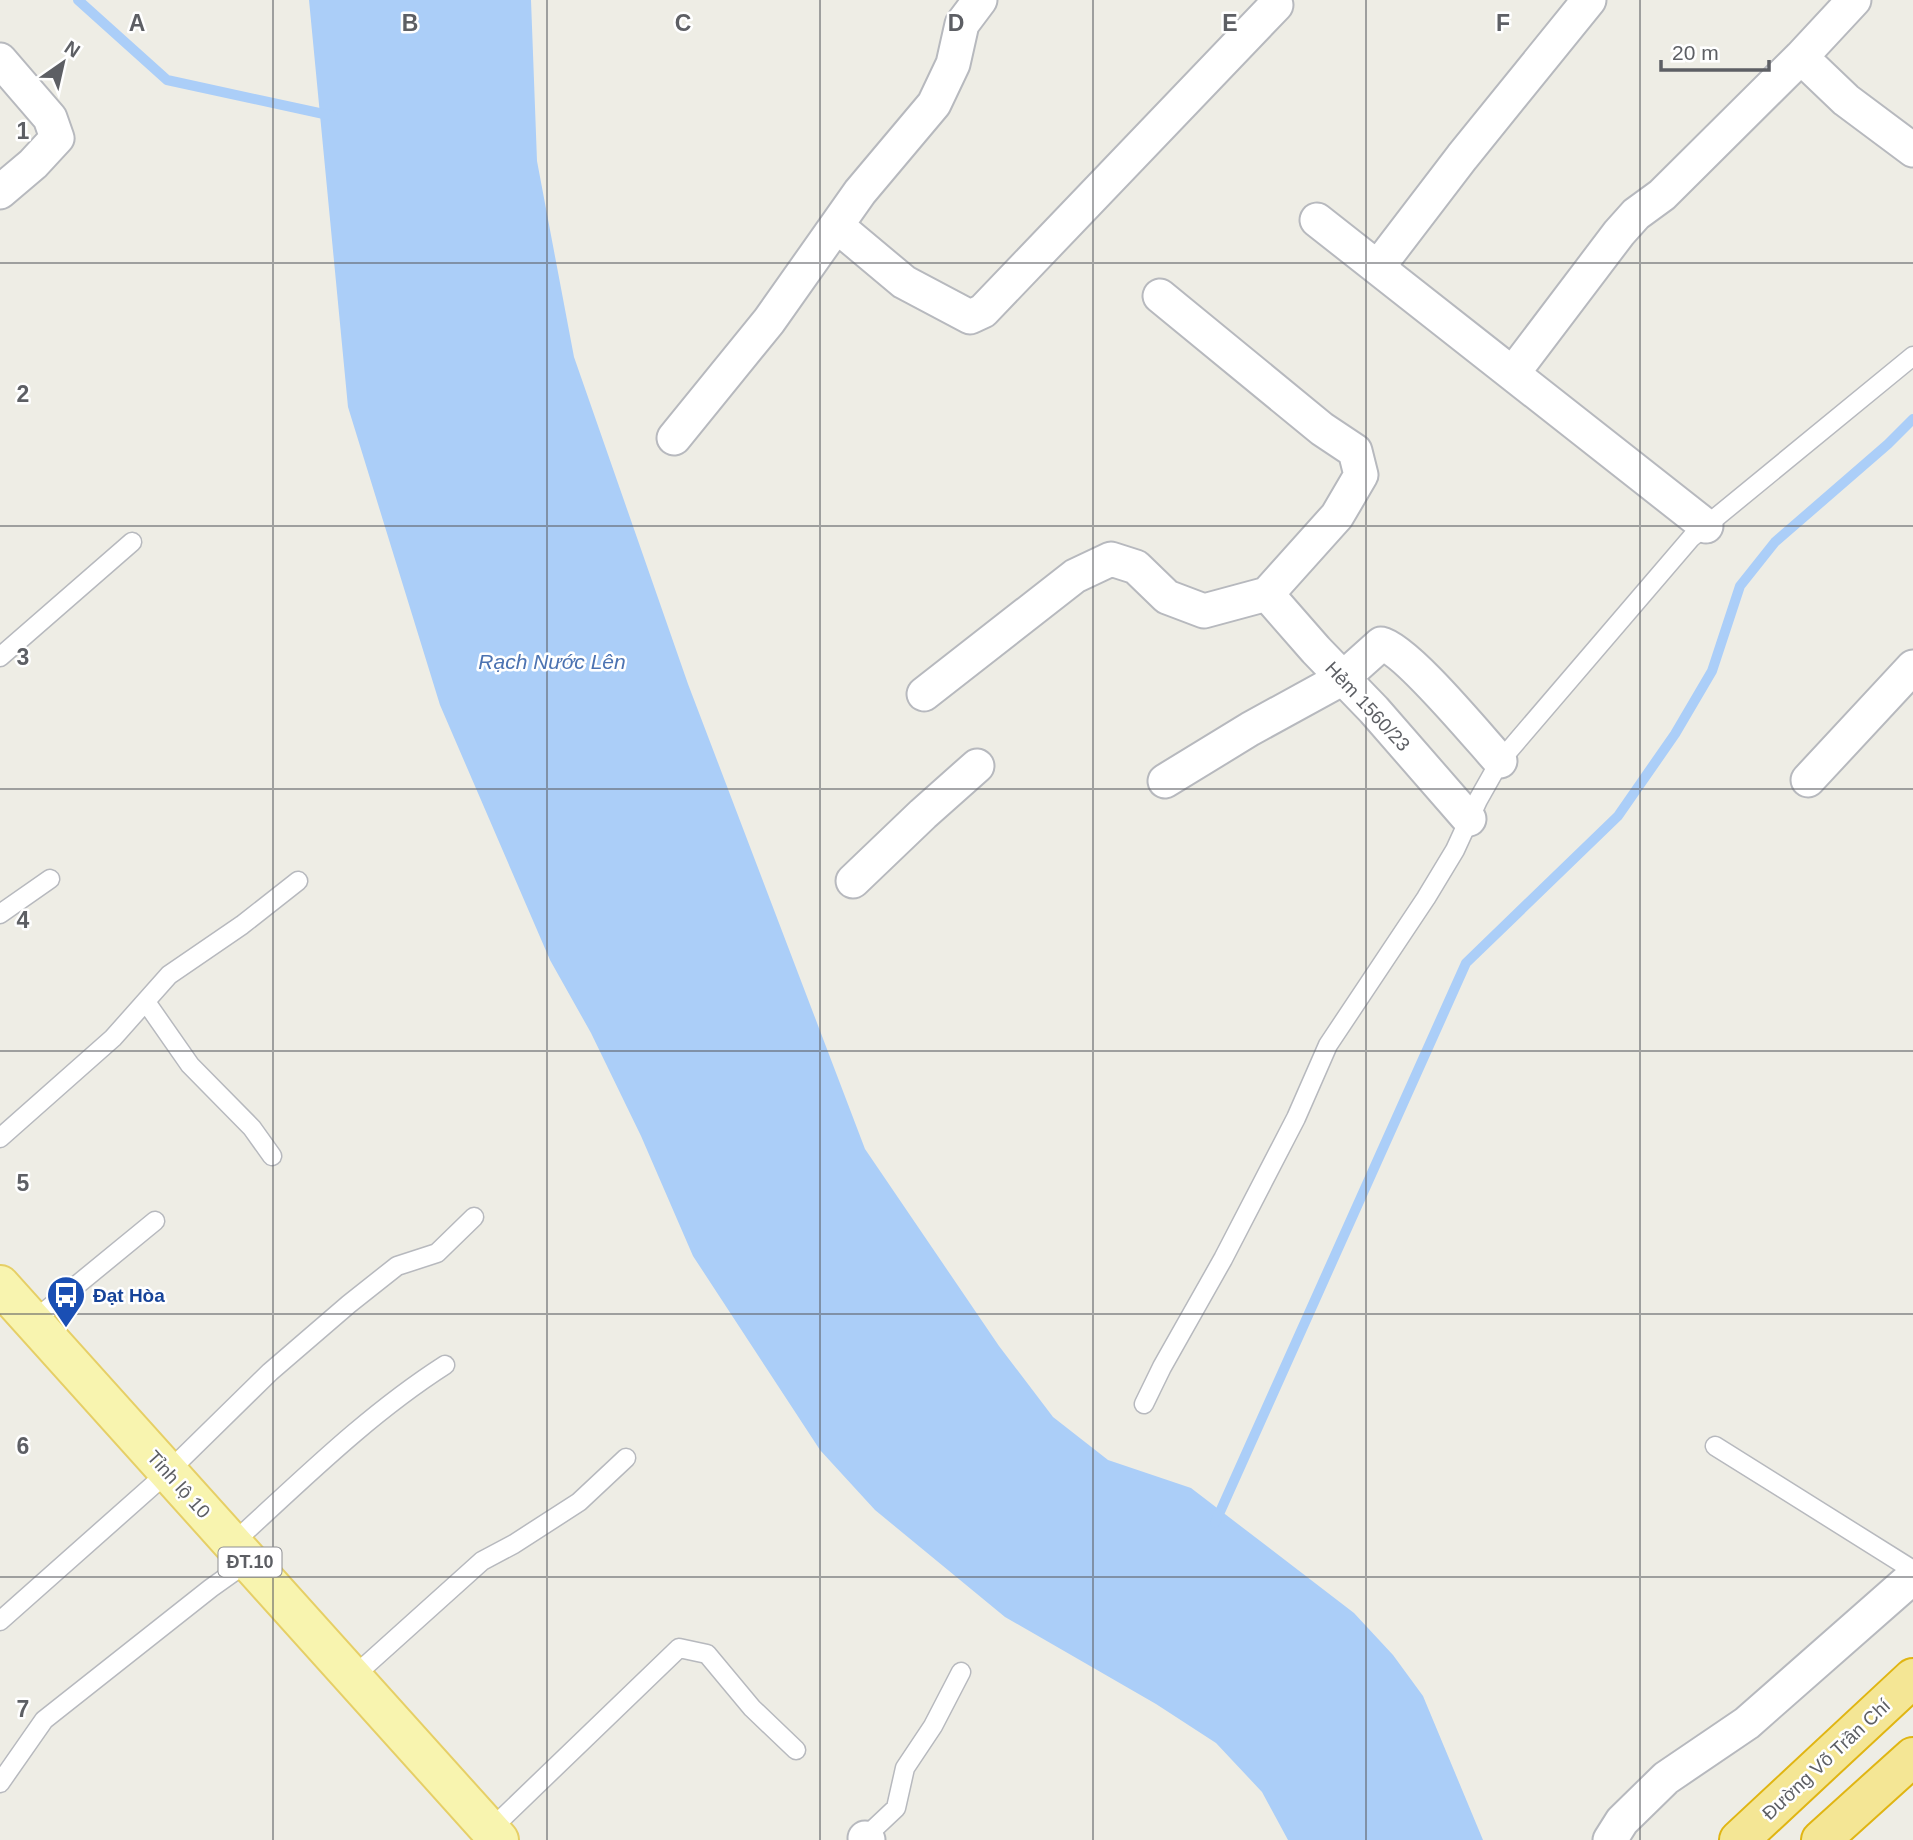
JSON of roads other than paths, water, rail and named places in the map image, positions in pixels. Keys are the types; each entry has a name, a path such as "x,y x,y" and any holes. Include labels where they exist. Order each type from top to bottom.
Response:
{"highway":[{"name":"Đường Võ Trần Chí","path":"1739,1840 1913,1678"},
{"path":"1821,1840 1913,1757"}],"main road":[{"name":"Tỉnh lộ 10","path":"0,1285 495,1835"}],"street":[{"path":"674,438 769,321 860,192 934,104 953,64 962,24 980,0"},
{"path":"1378,267 1462,157 1589,0"},
{"path":"1513,373 1636,214 1662,195 1801,57 1854,0"},
{"path":"836,226 904,282 970,317 983,311 1276,5"},
{"path":"1801,57 1846,100 1913,150"},
{"path":"0,60 50,118 57,138 33,164 0,192"},
{"path":"1317,220 1706,526"},
{"path":"924,694 1074,576 1111,559 1136,567 1167,597 1204,611 1268,594 1337,516 1361,475 1355,451 1322,429 1160,296"},
{"name":"Hẻm 1560/23","path":"1268,594 1469,819"},
{"path":"1165,780 1343,678 1376,646 1387,645 1411,664 1500,761"},
{"path":"1808,779 1913,667"},
{"path":"853,881 977,766"},
{"path":"1610,1840 1622,1821 1665,1778 1747,1723 1913,1577"}],"lane":[{"path":"1144,1404 1161,1367 1223,1259 1296,1118 1328,1045 1426,898 1455,850 1500,761 1691,538 1913,356"},
{"path":"0,657 132,542"},
{"path":"0,914 50,879"},
{"path":"0,1138 113,1038 169,975 242,925 298,881"},
{"path":"146,1002 190,1065 252,1128 272,1156"},
{"path":"0,1621 168,1472 270,1372 349,1304 397,1266 437,1252 474,1217"},
{"path":"33,1321 155,1221"},
{"path":"0,1783 44,1720 211,1588 241,1552 350,1436 445,1365"},
{"path":"1715,1446 1913,1570"},
{"path":"353,1678 482,1561 514,1544 579,1502 626,1458"},
{"path":"495,1835 680,1648 707,1654 752,1707 796,1750"},
{"path":"865,1839 896,1808 905,1769 933,1726 961,1672"}],"water":[{"name":"Rạch Nước Lên","path":"309,0 531,0 537,161 574,357 688,684 865,1149 999,1346 1053,1417 1108,1460 1191,1488 1354,1613 1393,1655 1423,1696 1483,1840 1288,1840 1262,1792 1216,1743 1156,1704 1005,1617 875,1510 820,1450 693,1256 641,1136 591,1033 550,960 440,705 348,407"}],"waterway":[{"path":"78,0 167,80 333,116"},
{"path":"1215,1523 1466,963 1618,816 1675,734 1712,671 1740,586 1775,542 1913,419"}],"place":[{"name":"Đạt Hòa","path":"66,1329"}]}
